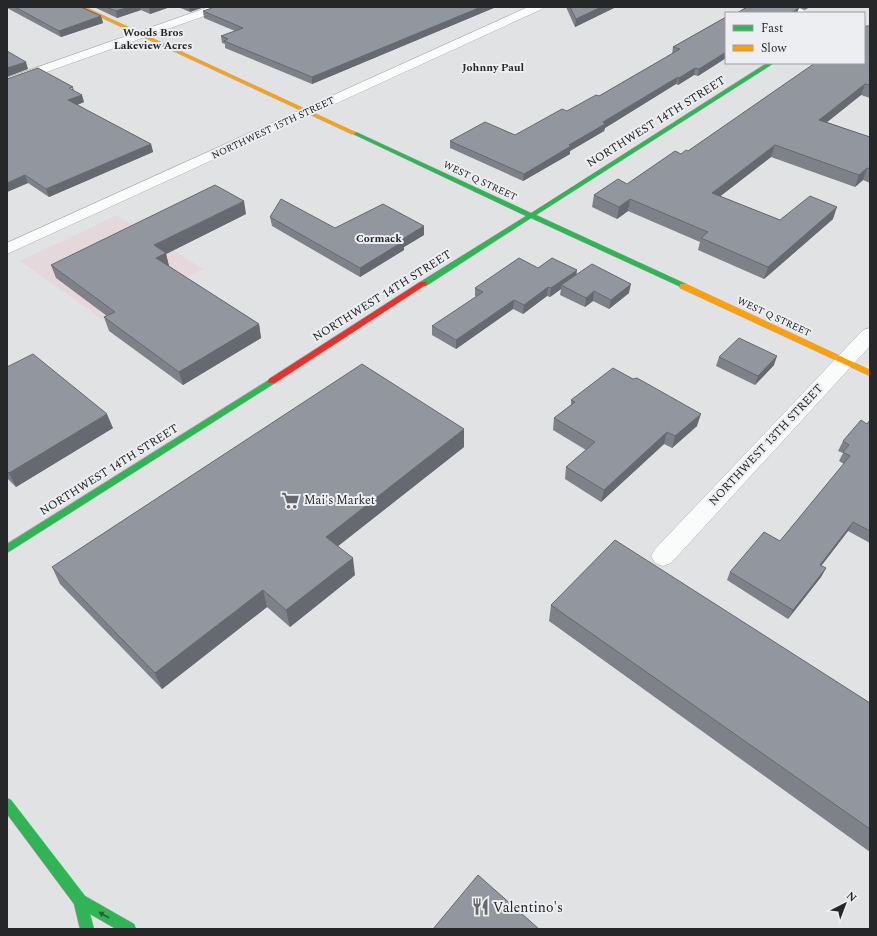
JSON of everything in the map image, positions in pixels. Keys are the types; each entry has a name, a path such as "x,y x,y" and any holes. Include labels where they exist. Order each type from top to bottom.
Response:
{"street":[{"name":"WEST Q STREET","path":"82,7 870,373"},
{"path":"7,82 220,7"},
{"name":"NORTHWEST 15TH STREET","path":"7,249 538,7"},
{"path":"780,7 798,12"},
{"name":"NORTHWEST 14TH STREET","path":"7,549 769,64"},
{"name":"NORTHWEST 13TH STREET","path":"663,556 870,334"},
{"path":"7,804 80,901 87,929"},
{"path":"80,901 129,929"}],"shaded area":[{"path":"117,215 203,269 105,321 20,261"}],"building":[{"path":"15,7 81,7 101,16 59,31"},
{"path":"106,7 129,7 116,11"},
{"path":"215,7 481,7 312,77 224,41 228,39 221,36 243,28 203,11"},
{"path":"570,7 601,7 576,19"},
{"path":"747,7 799,8 793,12 739,12"},
{"path":"725,18 725,53 699,69 695,68 679,78 678,77 603,122 605,124 524,174 450,141 485,122 515,135 562,109 567,111 596,95 599,96 680,49 673,47"},
{"path":"865,26 870,26 870,85 865,84 819,120 870,137 870,169 867,168 859,175 775,145 712,193 780,220 810,196 837,207 768,267 701,238 708,232 630,199 619,207 594,195 618,179 627,184 675,151 681,154 686,150 688,151 814,64 865,64"},
{"path":"7,51 26,62 7,68"},
{"path":"38,68 73,87 69,88 82,95 68,100 151,144 46,189 25,175 7,183 7,79"},
{"path":"215,185 244,201 154,245 166,253 156,258 259,324 179,372 104,317 115,312 51,265"},
{"path":"281,199 335,228 383,204 424,226 401,240 404,241 360,268 270,217"},
{"path":"519,258 538,268 552,258 577,270 551,288 548,287 524,305 514,300 456,340 432,326 483,292 475,288"},
{"path":"592,264 631,284 611,300 594,291 586,298 561,285"},
{"path":"739,338 777,356 758,376 719,357"},
{"path":"33,354 107,414 9,473 7,471 7,367"},
{"name":"Mai's Market","path":"362,364 464,429 326,537 353,558 286,610 263,590 155,673 52,567"},
{"path":"613,368 633,379 637,378 701,414 675,436 667,432 604,490 566,467 595,442 554,418 575,402 571,400"},
{"path":"861,420 867,424 870,420 870,531 853,522 820,565 826,568 793,610 730,572 764,532 780,541 850,456 843,452 849,445 843,441"},
{"path":"615,540 870,703 870,829 551,605"},
{"name":"Valentino's","path":"478,875 539,929 433,929"}],"traffic: fast":[{"path":"423,284 769,64"},
{"path":"354,133 683,286"},
{"path":"7,549 272,381"},
{"path":"7,804 80,901 87,929"},
{"path":"80,901 129,929"}],"traffic: slow":[{"path":"81,7 354,133"},
{"path":"683,286 870,373"}],"traffic: jam":[{"path":"272,381 423,284"}],"place":[{"name":"Mai's Market","path":"291,500"},
{"name":"Valentino's","path":"480,907"}],"district":[{"name":"Woods Bros Lakeview Acres","path":"153,38"},
{"name":"Johnny Paul","path":"493,67"},
{"name":"Cormack","path":"379,238"}]}
